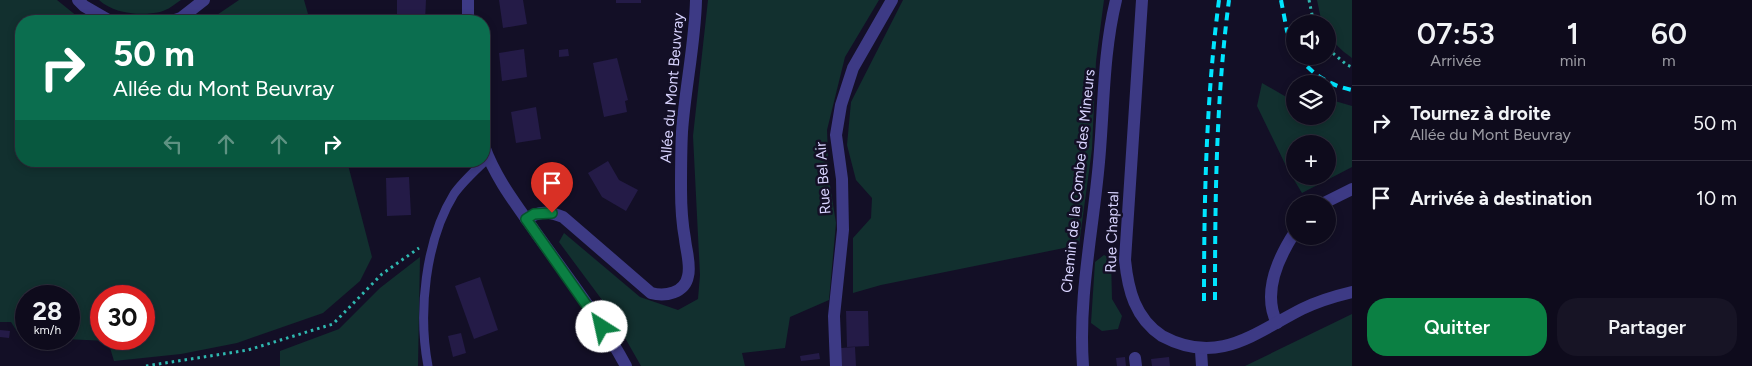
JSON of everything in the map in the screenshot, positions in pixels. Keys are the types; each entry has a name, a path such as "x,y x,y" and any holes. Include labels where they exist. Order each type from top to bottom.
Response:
{"street":[{"path":"78,0 84,6 100,15"},
{"path":"185,15 204,0"},
{"path":"468,0 468,15"},
{"name":"Allée du Mont Beuvray","path":"526,219 542,212 564,217 651,294 659,296 668,295 684,285 688,277 688,263 681,192 682,132 696,0"},
{"name":"Rue Bel Air","path":"836,366 834,316 843,230 842,179 836,135 842,105 853,68 892,0"},
{"name":"Chemin de la Combe des Mineurs","path":"1083,366 1082,305 1099,162 1105,75 1112,16 1116,0"},
{"name":"Rue Chaptal","path":"1142,0 1125,260 1127,282 1136,307 1146,321 1156,332 1185,348 1200,351 1223,350 1302,309 1332,296 1352,292"},
{"path":"490,160 504,189 602,327 626,366"},
{"path":"1336,197 1352,189"},
{"path":"1277,323 1273,314 1271,299 1272,280 1286,245"},
{"path":"1200,351 1202,366"}],"lane":[{"path":"428,366 424,344 428,268 436,236 454,194 475,167"}],"path":[{"path":"1309,0 1312,15"},
{"path":"1336,56 1352,67"},
{"path":"146,366 248,350 333,324 382,274 436,236"}],"green space":[{"path":"0,0 57,0 76,15 15,15 15,167 349,167 372,257 360,281 323,313 237,343 181,354 114,361 111,350 155,350 155,285 90,285 90,340 80,340 80,285 15,285 15,328 11,322 0,322"},
{"path":"99,0 181,0 163,11 136,14 112,8"},
{"path":"239,0 304,0 308,15 217,15"},
{"path":"708,0 879,0 845,57 827,130 829,179 836,223 829,300 790,317 785,348 742,353 745,366 641,366 608,308 559,242 564,233 640,297 678,310 698,299 700,275 693,136"},
{"path":"903,0 1104,0 1096,61 1092,149 1079,245 881,285 853,293 853,238 871,218 872,198 856,180 847,145 851,102"},
{"path":"1317,0 1352,0 1352,58 1336,44 1336,15 1320,15"},
{"path":"1262,83 1286,97 1286,125 1336,125 1336,101 1352,106 1352,167 1336,175 1336,135 1286,135 1286,166 1257,106"},
{"path":"1297,185 1317,185 1302,193"},
{"path":"1104,255 1111,259 1112,299 1122,316 1118,329 1102,331 1091,323 1095,262"},
{"path":"420,257 418,366 280,366 280,351 339,329 380,288"},
{"path":"1352,314 1352,366 1245,366"}],"building":[{"path":"397,0 426,0 425,15 397,15"},
{"path":"499,0 523,0 527,24 503,28"},
{"path":"616,0 641,0 641,3 616,3"},
{"path":"524,49 527,77 502,81 499,53"},
{"path":"568,49 569,56 559,57 559,50"},
{"path":"617,58 628,100 625,101 627,112 604,117 593,63"},
{"path":"536,107 541,139 516,143 511,112"},
{"path":"608,161 619,180 638,190 626,211 602,197 588,173"},
{"path":"409,177 411,215 387,216 386,178"},
{"path":"480,277 498,330 474,339 455,286"},
{"path":"846,311 868,311 869,346 847,347"},
{"path":"0,330 10,331 9,338 0,337"},
{"path":"461,333 466,353 453,357 448,336"},
{"path":"855,347 856,366 841,366 841,348"},
{"path":"819,353 820,359 801,361 800,356"},
{"path":"1125,357 1126,366 1117,366 1116,358"},
{"path":"1169,357 1170,366 1152,366 1151,359"}],"railway":[{"path":"1204,301 1207,150 1211,75 1219,0"},
{"path":"1215,300 1219,112 1229,0"},
{"path":"1281,0 1286,26"},
{"path":"1306,65 1322,78 1352,90"}],"route":[{"path":"552,213 542,212 526,219 602,327"}]}
